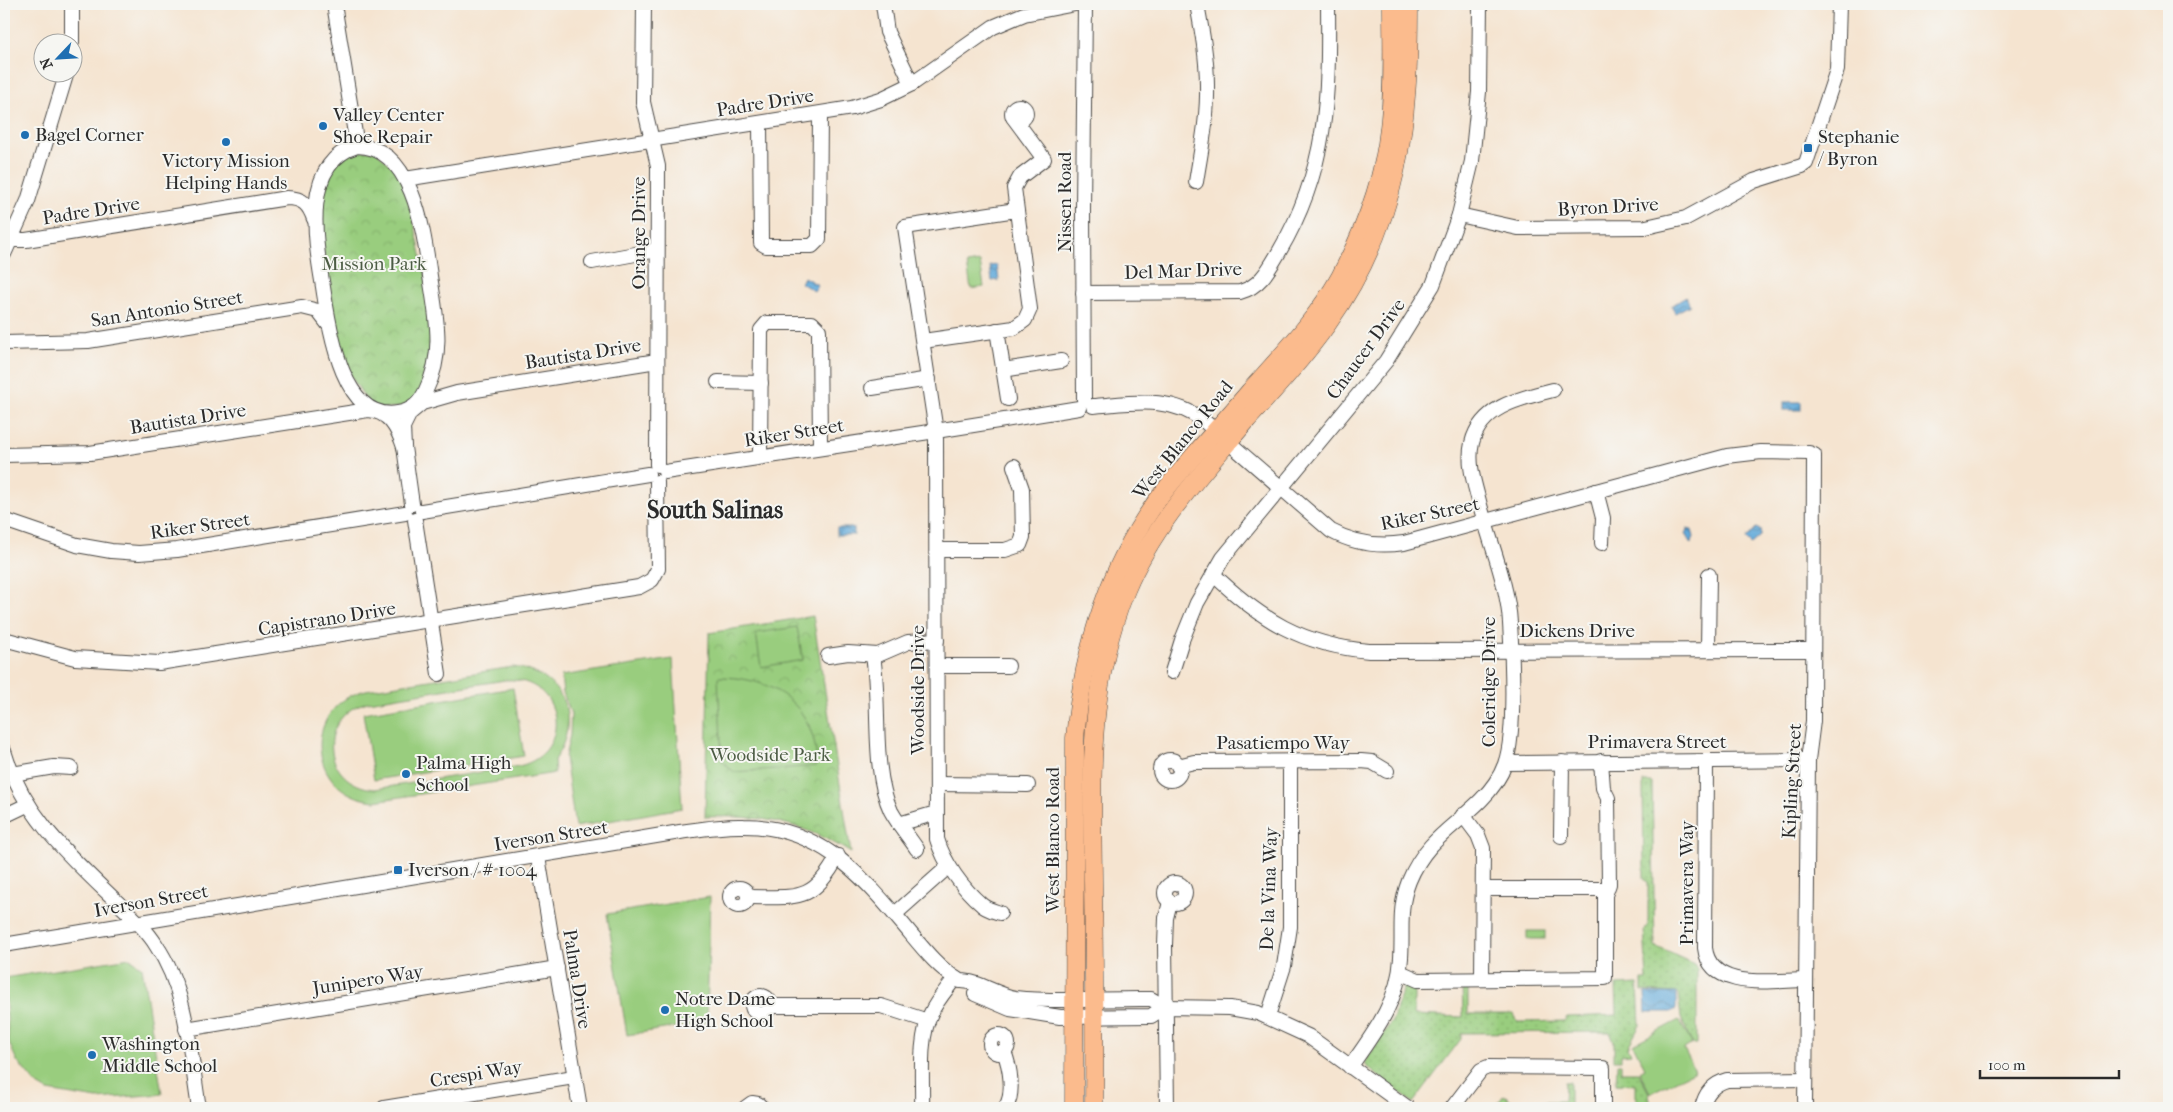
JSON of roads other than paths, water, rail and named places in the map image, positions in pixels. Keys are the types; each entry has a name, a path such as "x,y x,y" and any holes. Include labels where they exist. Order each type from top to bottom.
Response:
{"main road":[{"name":"West Blanco Road","path":"1094,1108 1094,724 1104,656 1114,621 1137,567 1175,505 1222,437 1313,318 1339,278 1362,228 1380,174 1389,130 1392,4"},
{"name":"West Blanco Road","path":"1074,1108 1075,738 1086,660 1106,596 1135,536 1165,490 1222,437 1328,323 1356,276 1381,225 1394,180 1405,122 1408,4"}],"street":[{"path":"72,4 72,32"},
{"path":"334,4 357,146"},
{"name":"Orange Drive","path":"644,4 644,102 654,140 658,166 658,569 654,577"},
{"path":"883,4 887,32 912,84"},
{"name":"Padre Drive","path":"405,179 820,114 869,103 912,84 993,27 1024,14 1075,4"},
{"name":"Nissen Road","path":"1085,4 1083,293 1086,405"},
{"path":"1196,182 1205,125 1207,86 1204,42 1197,4"},
{"name":"Del Mar Drive","path":"1083,293 1240,292 1252,287 1259,281 1271,265 1295,221 1316,164 1326,108 1328,4"},
{"name":"Chaucer Drive","path":"1172,672 1193,611 1213,574 1242,534 1282,489 1386,361 1433,285 1459,215 1472,161 1477,121 1480,4"},
{"name":"Byron Drive","path":"1459,215 1518,228 1651,226 1686,218 1754,182 1799,168 1806,163 1837,70 1839,4"},
{"path":"4,254 28,201 64,82"},
{"path":"760,123 761,242 766,246 812,246 819,239 820,114"},
{"path":"923,342 1014,328 1022,323 1030,309 1016,210 1015,184 1020,177 1044,160 1013,117"},
{"path":"314,220 323,180 337,158 357,146 366,146 384,155 405,179 415,199 423,231 438,326 438,351 429,385 405,422 404,447 439,674"},
{"path":"415,199 420,183 438,174"},
{"name":"Padre Drive","path":"10,240 36,238 287,198 312,190 323,180"},
{"path":"287,198 296,198 306,204 314,220 322,284 335,355 348,382 362,400 393,423 404,447"},
{"name":"Woodside Drive","path":"1000,913 982,906 949,866 937,839 936,431 905,227 1016,210"},
{"path":"592,262 657,250"},
{"path":"302,307 318,296 322,284"},
{"path":"302,307 318,311 329,324"},
{"name":"San Antonio Street","path":"4,343 88,341 302,307"},
{"path":"760,457 761,330 764,324 784,322 816,324 820,333 820,448"},
{"path":"997,330 1008,399"},
{"path":"1003,370 1061,361"},
{"name":"Bautista Drive","path":"4,454 90,453 360,410 388,414 399,413 430,399 657,362"},
{"path":"435,365 442,388 456,394"},
{"path":"872,388 929,379"},
{"path":"330,414 346,402 349,392 348,382"},
{"path":"718,382 761,383"},
{"name":"Coleridge Drive","path":"1350,1067 1388,1012 1400,972 1400,917 1410,881 1420,859 1433,842 1491,789 1506,763 1511,725 1509,610 1471,464 1471,452 1476,432 1492,413 1505,404 1552,390"},
{"name":"Riker Street","path":"4,520 77,545 111,551 139,553 177,550 657,473 936,431 1086,405 1154,401 1172,404 1195,414 1331,531 1342,537 1367,544 1404,543 1727,456 1762,452 1809,453 1814,455"},
{"name":"Kipling Street","path":"1805,1108 1808,760 1814,720 1814,455"},
{"path":"937,550 1005,550 1020,545 1023,536 1022,489 1014,466"},
{"path":"1596,491 1604,518 1602,543"},
{"name":"Dickens Drive","path":"1213,574 1236,596 1274,623 1292,633 1328,645 1369,651 1813,650"},
{"path":"1708,574 1708,649"},
{"name":"Capistrano Drive","path":"4,639 75,658 159,663 639,587 648,583 654,577"},
{"path":"828,656 848,653 873,656 908,642 937,640"},
{"path":"873,656 878,692 880,763 888,804 899,824 917,849"},
{"path":"937,666 1008,666"},
{"path":"4,751 12,774 27,804 59,845 138,922 156,944 169,967 178,991 199,1108"},
{"name":"Primavera Street","path":"1506,763 1808,760"},
{"name":"Pasatiempo Way","path":"1178,766 1194,762 1361,761 1372,762 1387,771"},
{"path":"1400,972 1418,980 1605,978 1608,798 1603,788 1601,761"},
{"name":"Primavera Way","path":"1706,761 1706,948 1708,960 1720,975 1732,979 1805,980"},
{"name":"De la Vina Way","path":"1268,1016 1284,966 1290,927 1290,762"},
{"path":"1561,836 1562,762"},
{"path":"12,774 54,767 71,768"},
{"path":"938,784 1028,785"},
{"path":"4,816 27,804"},
{"path":"899,824 936,813"},
{"path":"1463,815 1482,842 1482,980"},
{"name":"Iverson Street","path":"4,945 680,832 746,826 781,830 798,835 838,856 869,884 930,955 958,979 963,987 1010,1009 1039,1015 1095,1017 1151,1016 1165,1007 1151,998 1074,999 1008,996 967,980 958,979"},
{"name":"Palma Drive","path":"538,856 580,1108"},
{"path":"748,897 788,897 805,894 819,885 838,856"},
{"path":"895,914 949,866"},
{"path":"1483,888 1607,889"},
{"path":"1167,1108 1166,928 1170,902"},
{"name":"Junipero Way","path":"186,1029 556,968"},
{"path":"922,1108 924,1042 928,1021 936,1004 958,979"},
{"path":"770,1006 881,1006 928,1021"},
{"path":"1165,1007 1230,1008 1268,1016 1308,1036 1408,1108"},
{"path":"1004,1052 1009,1068 1009,1101 1006,1108"},
{"path":"1452,1108 1481,1070 1488,1067 1506,1067 1603,1068 1603,1108"},
{"name":"Crespi Way","path":"384,1108 574,1077"},
{"path":"1702,1108 1708,1093 1717,1084 1727,1080 1805,1079"},
{"path":"745,1108 752,1103 758,1104 762,1108"}],"water":[{"path":"997,265 999,280 992,281 990,266"},
{"path":"804,277 818,285 814,291 801,283"},
{"path":"1686,297 1690,305 1675,313 1671,306"},
{"path":"1784,402 1801,402 1801,410 1784,410"},
{"path":"837,528 854,528 854,535 837,535"},
{"path":"1756,528 1760,530 1761,535 1751,544 1746,539"},
{"path":"1687,529 1692,530 1694,537 1691,544 1685,534"},
{"path":"1645,993 1676,993 1676,1009 1671,1012 1646,1012"}],"place":[{"name":"Valley Center Shoe Repair","path":"323,126"},
{"name":"Bagel Corner","path":"25,135"},
{"name":"Victory Mission Helping Hands","path":"226,142"},
{"name":"Stephanie / Byron","path":"1808,148"},
{"name":"Palma High School","path":"406,774"},
{"name":"Iverson / # 1004","path":"398,870"},
{"name":"Notre Dame High School","path":"665,1010"},
{"name":"Washington Middle School","path":"92,1055"}],"district":[{"name":"South Salinas","path":"715,510"}],"park label":[{"name":"Mission Park","path":"374,264"},
{"name":"Woodside Park","path":"770,755"}]}
